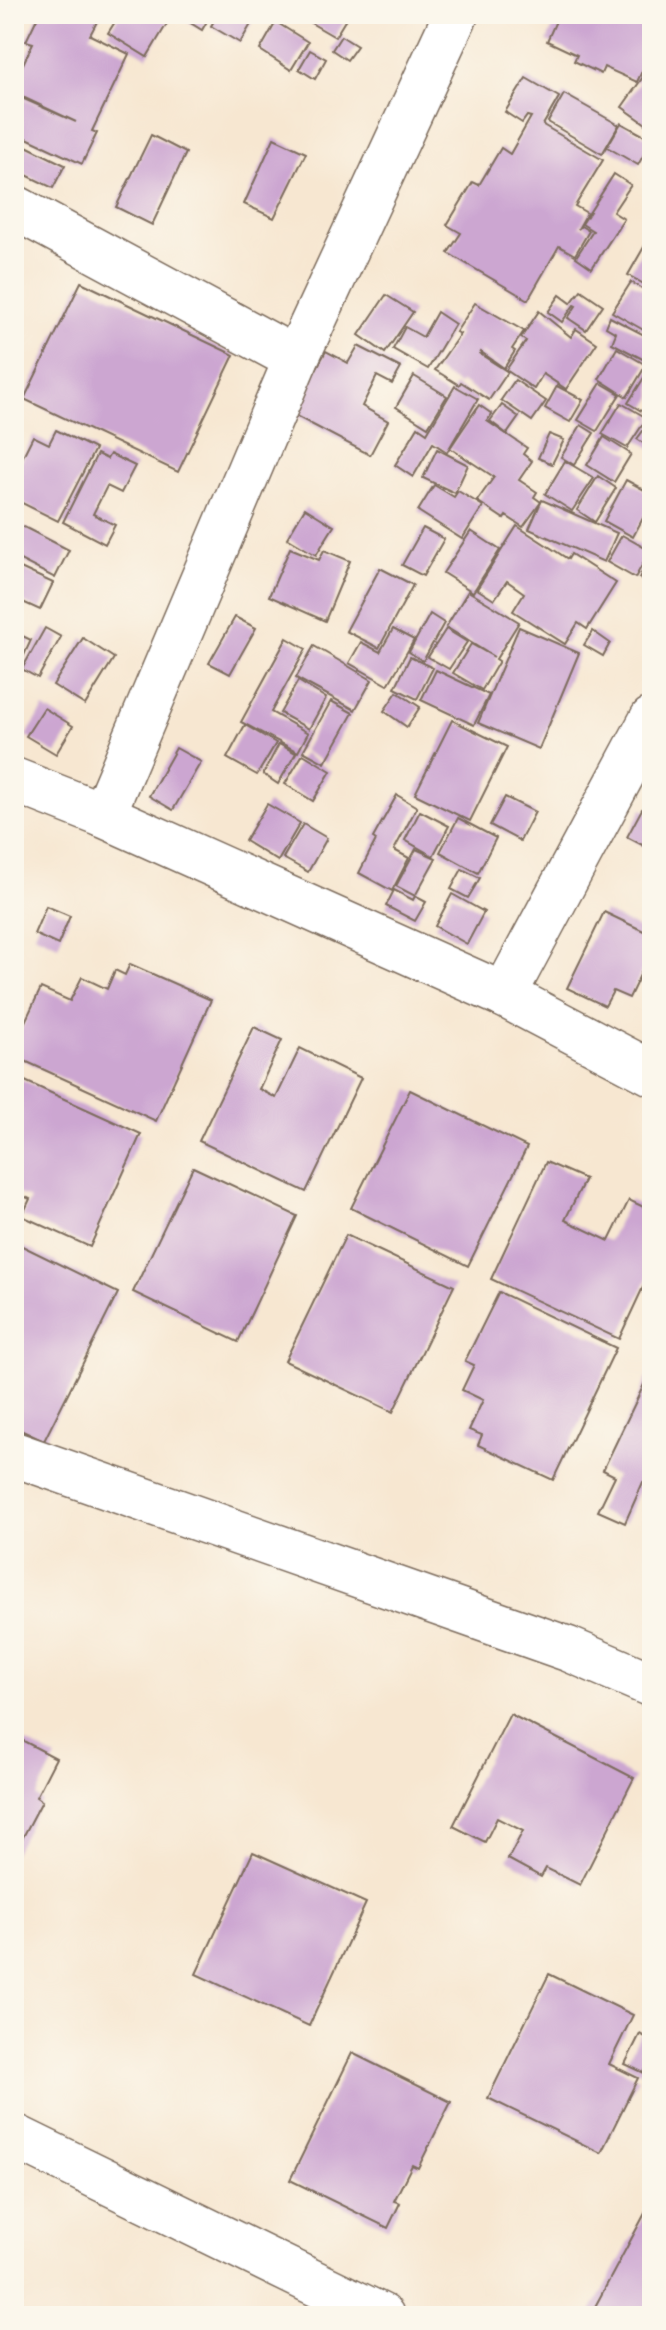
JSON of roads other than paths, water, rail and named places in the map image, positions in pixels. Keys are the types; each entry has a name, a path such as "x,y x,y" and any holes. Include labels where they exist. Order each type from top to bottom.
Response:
{"street":[{"path":"103,815 296,359 456,14"},
{"path":"14,207 296,359"},
{"path":"504,995 652,719"},
{"path":"14,780 103,815 504,995 652,1073"},
{"path":"14,1454 568,1649 652,1685"},
{"path":"14,2136 382,2316"}]}
